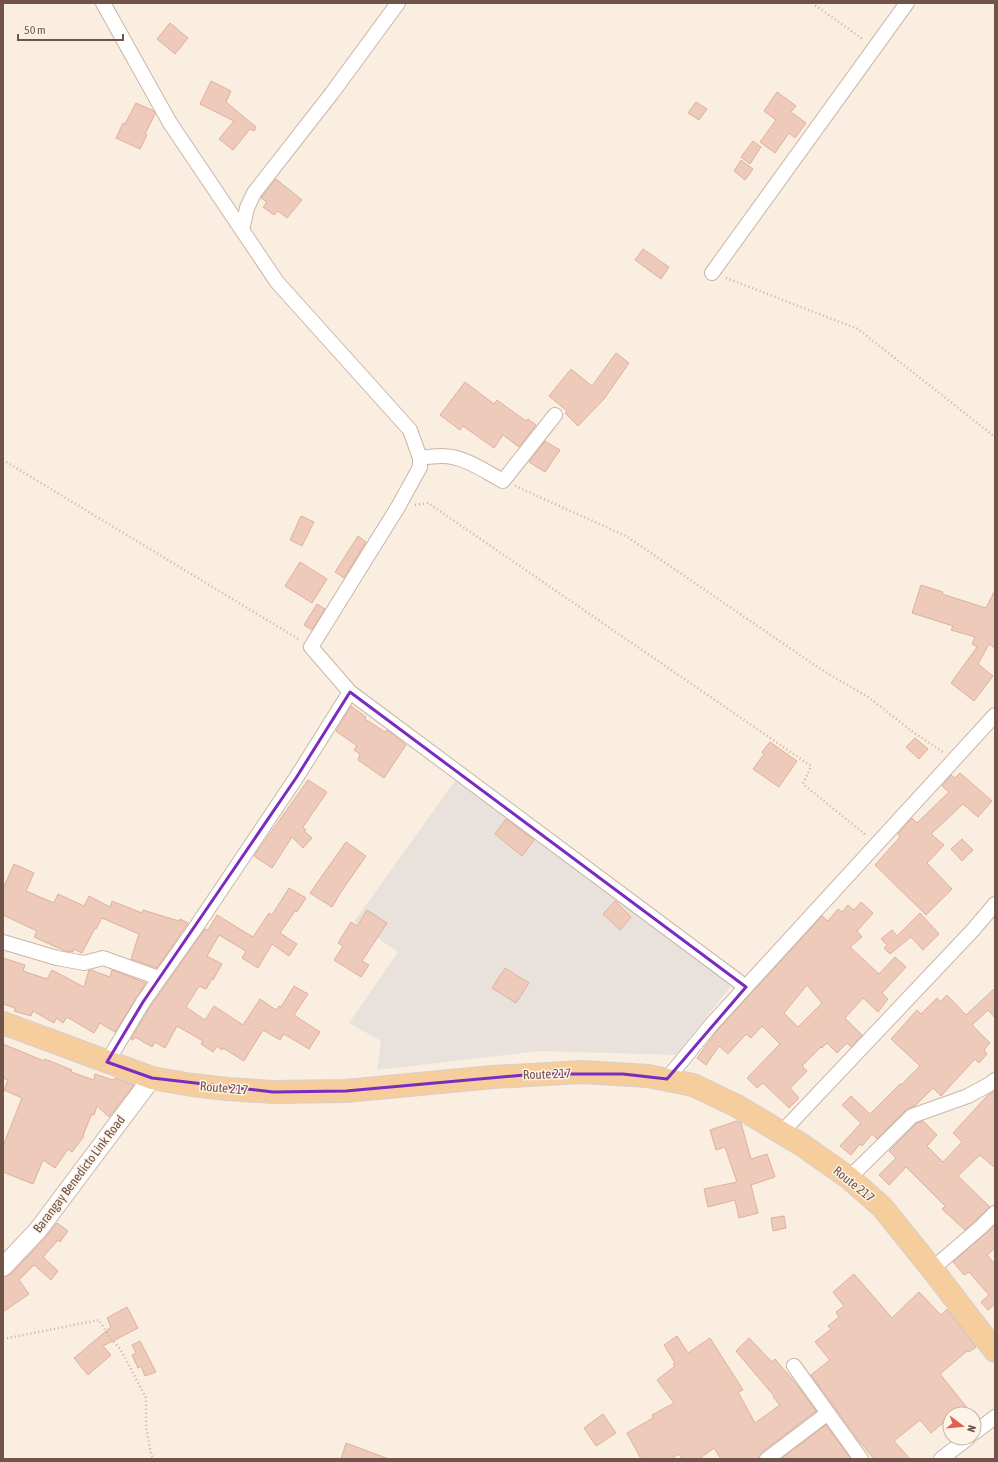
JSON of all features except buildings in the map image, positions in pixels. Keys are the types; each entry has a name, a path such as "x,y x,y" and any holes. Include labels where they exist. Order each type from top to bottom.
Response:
{"main road":[{"name":"Route 217","path":"3,1023 152,1078 192,1085 273,1092 346,1091 493,1077 582,1072 623,1074 667,1079 693,1085 737,1106 802,1144 849,1178 882,1207 995,1351"}],"street":[{"path":"103,3 170,123 277,282 410,430 420,458 420,467 398,507 311,647 350,692 746,987"},
{"path":"242,230 247,208 254,193 332,93 398,3"},
{"path":"712,273 906,3"},
{"path":"420,458 442,456 455,458 467,462 503,481 555,415"},
{"path":"106,1062 159,978 194,930 296,778 350,692"},
{"path":"667,1079 711,1024 995,715"},
{"path":"782,1132 973,930 995,904"},
{"path":"3,942 57,958 84,963 103,958 159,978"},
{"name":"Barangay Benedicto Link Road","path":"3,1267 38,1230 152,1078"},
{"path":"849,1178 912,1116 968,1096 995,1080"},
{"path":"932,1269 995,1213"},
{"path":"794,1366 861,1459"},
{"path":"767,1459 828,1413"},
{"path":"982,1427 995,1417"},
{"path":"941,1459 958,1446"}],"path":[{"path":"812,3 874,48"},
{"path":"712,273 858,329 995,437"},
{"path":"3,460 311,647"},
{"path":"503,481 626,536 822,670 868,697 913,732 955,760"},
{"path":"398,507 428,503 811,766 803,784 877,845"},
{"path":"3,1339 99,1320 111,1339 121,1350 146,1398 146,1427 151,1454 154,1459"}],"highlighted area":[{"path":"350,692 746,987 667,1079 623,1074 535,1074 346,1091 273,1092 152,1078 107,1062 143,1002 296,778"}],"shaded area":[{"path":"457,778 639,909 731,986 676,1055 539,1051 377,1070 381,1041 349,1023 398,952 354,922"}]}
